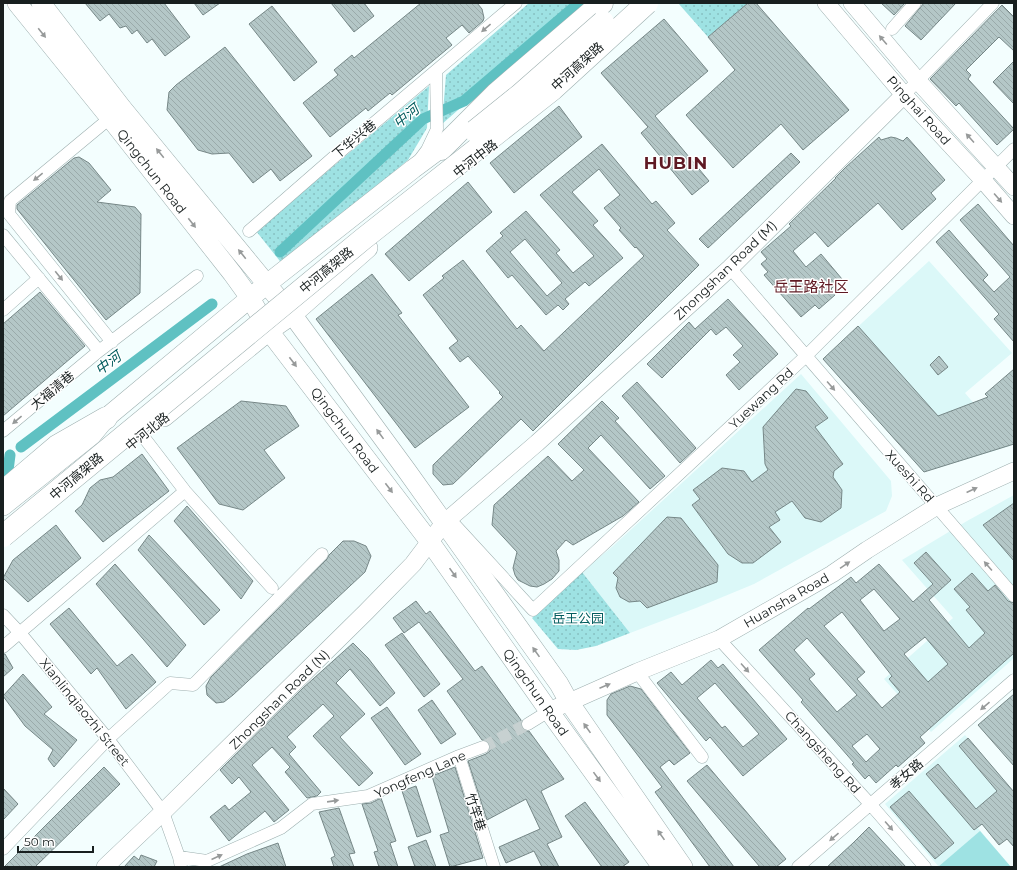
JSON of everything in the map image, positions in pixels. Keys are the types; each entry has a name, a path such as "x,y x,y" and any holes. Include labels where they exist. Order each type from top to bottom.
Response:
{"highway":[{"path":"441,149 496,93 602,3"},
{"name":"中河高架路","path":"3,518 251,313 521,94 625,3"},
{"name":"中河高架路","path":"3,536 363,239 553,89 647,3"},
{"path":"3,492 56,446 106,418"}],"main road":[{"name":"Qingchun Road","path":"17,3 110,118 250,298 270,331 430,542 549,711 662,867"},
{"name":"Qingchun Road","path":"41,3 122,108 292,315 444,523 559,684 569,702 683,867"},
{"path":"3,506 92,435 106,418 267,284 413,169 441,149 506,96 614,3"},
{"name":"中河中路","path":"292,315 468,162 564,89 660,3"},
{"name":"Pinghai Road","path":"826,3 904,95 982,179 1014,216"},
{"name":"Pinghai Road","path":"852,3 918,81 1014,187"},
{"name":"Zhongshan Road (M)","path":"444,523 537,443 730,268 904,95"},
{"name":"中河北路","path":"3,546 270,331 292,315"},
{"name":"Huansha Road","path":"549,711 637,672 719,639 832,574 937,506 1014,471"},
{"name":"Zhongshan Road (N)","path":"105,867 164,812 382,596 413,564 444,523"}],"street":[{"name":"下华兴巷","path":"249,231 516,3"},
{"path":"892,29 915,3"},
{"name":"Zhongshan Road (M)","path":"904,95 993,3"},
{"path":"413,169 427,150 437,129 436,71"},
{"path":"110,118 10,201 9,214 112,342"},
{"name":"Yuewang Rd","path":"444,523 454,524 533,610 806,356 982,179 1014,149"},
{"path":"3,235 99,351"},
{"name":"Xueshi Rd","path":"730,268 1014,596"},
{"name":"大福清巷","path":"3,431 99,351 197,276"},
{"path":"3,310 38,278"},
{"path":"142,435 185,491 272,588"},
{"path":"3,647 185,491"},
{"path":"3,849 108,739 170,683 194,685 322,554"},
{"name":"Xianlinqiaozhi Street","path":"3,615 20,633 108,739 164,812 180,862"},
{"name":"Changsheng Rd","path":"719,639 871,805 925,867"},
{"path":"637,672 702,757"},
{"name":"孝女路","path":"798,867 1014,680"},
{"path":"528,724 549,711"},
{"name":"Yongfeng Lane","path":"180,862 207,861 281,828 312,804 368,796 459,756 484,747"},
{"name":"竹竿巷","path":"459,756 494,867"}],"shaded area":[{"path":"929,261 1012,353 965,393 1010,446 924,472 823,359"},
{"path":"801,374 891,481 892,496 886,511 754,584 630,633 582,572 613,546"},
{"path":"1014,495 1014,658 931,732 884,679 953,618 902,560"},
{"path":"965,735 1014,792 1014,797 978,828 1011,867 939,867 885,804"}],"green space":[{"path":"529,3 581,3 442,124 446,75"},
{"path":"678,3 748,3 708,37"},
{"path":"429,86 427,128 408,160 283,265 256,231"},
{"name":"岳王公园","path":"582,572 630,633 596,646 576,650 558,649 532,618"},
{"path":"980,831 1011,867 938,867"}],"building":[{"path":"85,3 164,3 190,37 165,56 152,39 147,43 137,30 132,34 126,26 120,28 109,14 100,21"},
{"path":"194,3 220,3 203,15"},
{"path":"331,3 364,3 374,16 354,32"},
{"path":"421,3 477,3 482,9 484,18 483,21 469,33 462,25 446,38 452,45 392,95 390,93 368,111 366,108 330,137 303,103 338,75 334,70 352,55 354,58"},
{"path":"748,3 756,3 849,110 803,150 781,124 733,168 686,115 735,70 708,37"},
{"path":"881,3 905,3 894,15"},
{"path":"924,3 956,3 921,40 905,26"},
{"path":"1002,5 1014,17 1014,51 999,37 966,70 971,75 968,79 1014,129 997,145 959,103 956,106 930,79"},
{"path":"272,6 317,62 294,81 249,24"},
{"path":"664,19 708,71 655,116 709,181 692,195 641,133 648,127 601,73"},
{"path":"225,47 312,156 280,181 271,169 253,183 229,153 212,154 198,150 167,110 169,92"},
{"path":"1014,61 1014,104 993,82"},
{"path":"559,106 582,137 514,193 490,163"},
{"path":"879,137 881,140 891,137 903,141 907,137 945,180 931,193 936,199 902,230 878,203 828,247 815,232 793,251 806,267 821,254 842,279 831,289 835,295 819,309 815,305 801,317 764,275 768,272 761,264 767,259 761,252 791,226 789,224 846,167"},
{"path":"602,144 652,204 656,201 675,223 667,230 699,265 533,431 521,419 453,484 443,485 433,474 433,465 503,397 468,356 460,362 449,348 458,341 423,295 444,278 442,276 463,260 517,329 521,325 544,351 644,256 619,230 621,228 604,208 620,195 599,169 572,192 598,221 593,225 623,258 589,286 585,282 565,299 569,304 563,310 558,305 546,315 512,275 508,278 486,251 503,236 500,233 526,211 560,250 556,253 573,273 594,256 540,195","holes":["525,239 562,283 547,296 510,252"]},
{"path":"791,153 800,162 708,248 699,239"},
{"path":"79,157 89,163 111,190 97,202 135,207 141,214 140,293 106,320 17,209 17,205 74,158"},
{"path":"468,182 492,212 409,281 385,254"},
{"path":"978,204 1014,246 1014,342 994,319 999,314 936,242 949,230 988,275 983,280 994,292 1010,277 960,220"},
{"path":"372,274 402,313 398,315 469,407 415,448 316,319"},
{"path":"40,292 85,346 3,416 3,324"},
{"path":"728,299 778,354 739,390 726,375 740,362 733,355 743,346 726,327 716,335 711,329 662,378 647,364 689,322 695,329"},
{"path":"858,326 938,416 988,397 985,394 1014,369 1014,444 924,472 823,359"},
{"path":"939,356 948,367 938,375 930,365"},
{"path":"637,382 696,448 680,463 622,396"},
{"path":"796,389 806,391 828,418 815,427 843,464 834,471 833,477 842,490 841,508 821,522 805,518 792,501 775,512 780,520 769,527 781,542 753,563 742,563 728,554 692,505 700,499 693,490 722,468 744,471 752,482 768,470 765,464 763,427"},
{"path":"241,401 286,406 299,426 264,450 285,478 243,510 219,504 177,448"},
{"path":"602,401 619,418 615,421 665,476 650,489 601,435 588,448 639,502 623,516 573,545 566,540 556,551 559,560 559,571 552,579 544,584 537,587 530,586 518,580 513,568 517,552 492,525 494,505 548,456 572,481 584,470 558,444"},
{"path":"142,454 169,491 103,542 75,511 82,505 90,488 100,480 113,477"},
{"path":"1014,503 1014,561 983,525"},
{"path":"187,506 253,581 241,599 174,521"},
{"path":"667,517 681,518 718,565 717,582 647,608 640,601 629,602 620,597 616,588 618,578 613,573"},
{"path":"56,525 81,558 28,602 3,578 13,560"},
{"path":"149,535 220,610 204,625 138,550"},
{"path":"343,541 354,541 366,546 371,556 365,572 233,695 224,702 216,703 207,695 206,686 211,677"},
{"path":"926,552 951,580 929,600 969,648 985,633 966,610 970,607 954,589 972,573 988,591 995,585 1008,601 1014,603 1014,653 920,737 925,743 898,767 896,765 876,783 869,775 865,779 852,764 854,763 801,702 803,700 759,650 808,608 809,609 851,577 856,583 879,564 913,602 933,584 914,563","holes":["874,589 900,619 884,631 860,600","842,612 892,676 889,679 900,692 882,708 857,679 865,672 824,626","925,637 948,664 928,682 904,654","807,638 857,695 837,712 809,679 815,674 794,650","867,734 880,749 866,762 852,746"]},
{"path":"115,564 186,645 167,667 96,584"},
{"path":"416,601 426,614 430,611 475,671 482,666 521,720 522,728 525,731 529,731 564,779 541,791 562,837 547,844 559,867 542,867 534,851 506,863 499,847 540,829 526,799 487,820 468,761 486,754 490,751 490,745 487,741 482,740 447,691 463,679 419,622 404,633 393,618"},
{"path":"69,608 117,666 132,654 156,682 126,709 97,668 91,674 50,624"},
{"path":"402,633 440,684 424,697 385,645"},
{"path":"353,643 368,658 395,693 380,706 350,669 336,683 365,714 340,737 373,773 359,786 313,736 334,716 323,704 287,737 296,747 289,754 321,792 317,796 307,798 285,772 290,767 272,747 252,765 289,810 274,822 265,811 229,841 210,817 225,805 229,810 251,792 239,777 232,784 220,770 303,688"},
{"path":"3,654 5,654 13,668 3,677"},
{"path":"711,660 718,668 723,664 787,739 743,776 710,737 706,741 657,683 671,672 682,685","holes":["715,683 759,734 743,747 725,726 722,728 697,698"]},
{"path":"23,674 52,707 44,714 77,740 54,767 48,759 53,750 25,726 3,696"},
{"path":"630,686 641,689 690,753 674,765 669,760 660,767 734,867 710,867 655,792 662,787 607,715 607,700 611,694"},
{"path":"1014,694 1014,766 978,725"},
{"path":"432,700 456,734 441,744 418,710"},
{"path":"387,707 421,754 405,765 371,718"},
{"path":"968,738 1014,792 1014,847 1007,839 999,845 982,824 974,830 926,774 938,764 976,809 997,791 959,746"},
{"path":"707,765 786,859 776,867 760,867 687,781"},
{"path":"104,767 120,784 35,867 4,867"},
{"path":"455,767 483,858 450,867 440,835 449,832 432,776"},
{"path":"416,786 431,832 417,837 402,791"},
{"path":"3,788 18,804 3,820"},
{"path":"909,791 954,843 935,859 890,807"},
{"path":"381,798 396,841 390,843 398,867 379,867 374,852 378,851 362,804 371,803"},
{"path":"585,802 629,862 622,867 602,867 565,816"},
{"path":"339,808 355,853 349,854 354,867 334,867 331,858 335,856 319,812"},
{"path":"869,827 906,867 827,867 853,843"},
{"path":"426,840 436,867 415,867 408,847"},
{"path":"278,843 286,867 219,867 247,854"},
{"path":"141,855 157,861 154,867 124,867 134,856 139,860"}],"waterway":[{"name":"中河","path":"280,252 423,119 464,101 579,3"},
{"name":"中河","path":"21,447 212,304"},
{"name":"中河","path":"3,481 7,478 10,455"}],"tunnel":[{"path":"483,747 528,724"}],"district":[{"name":"HUBIN","path":"676,163"},
{"name":"岳王路社区","path":"811,287"}]}
